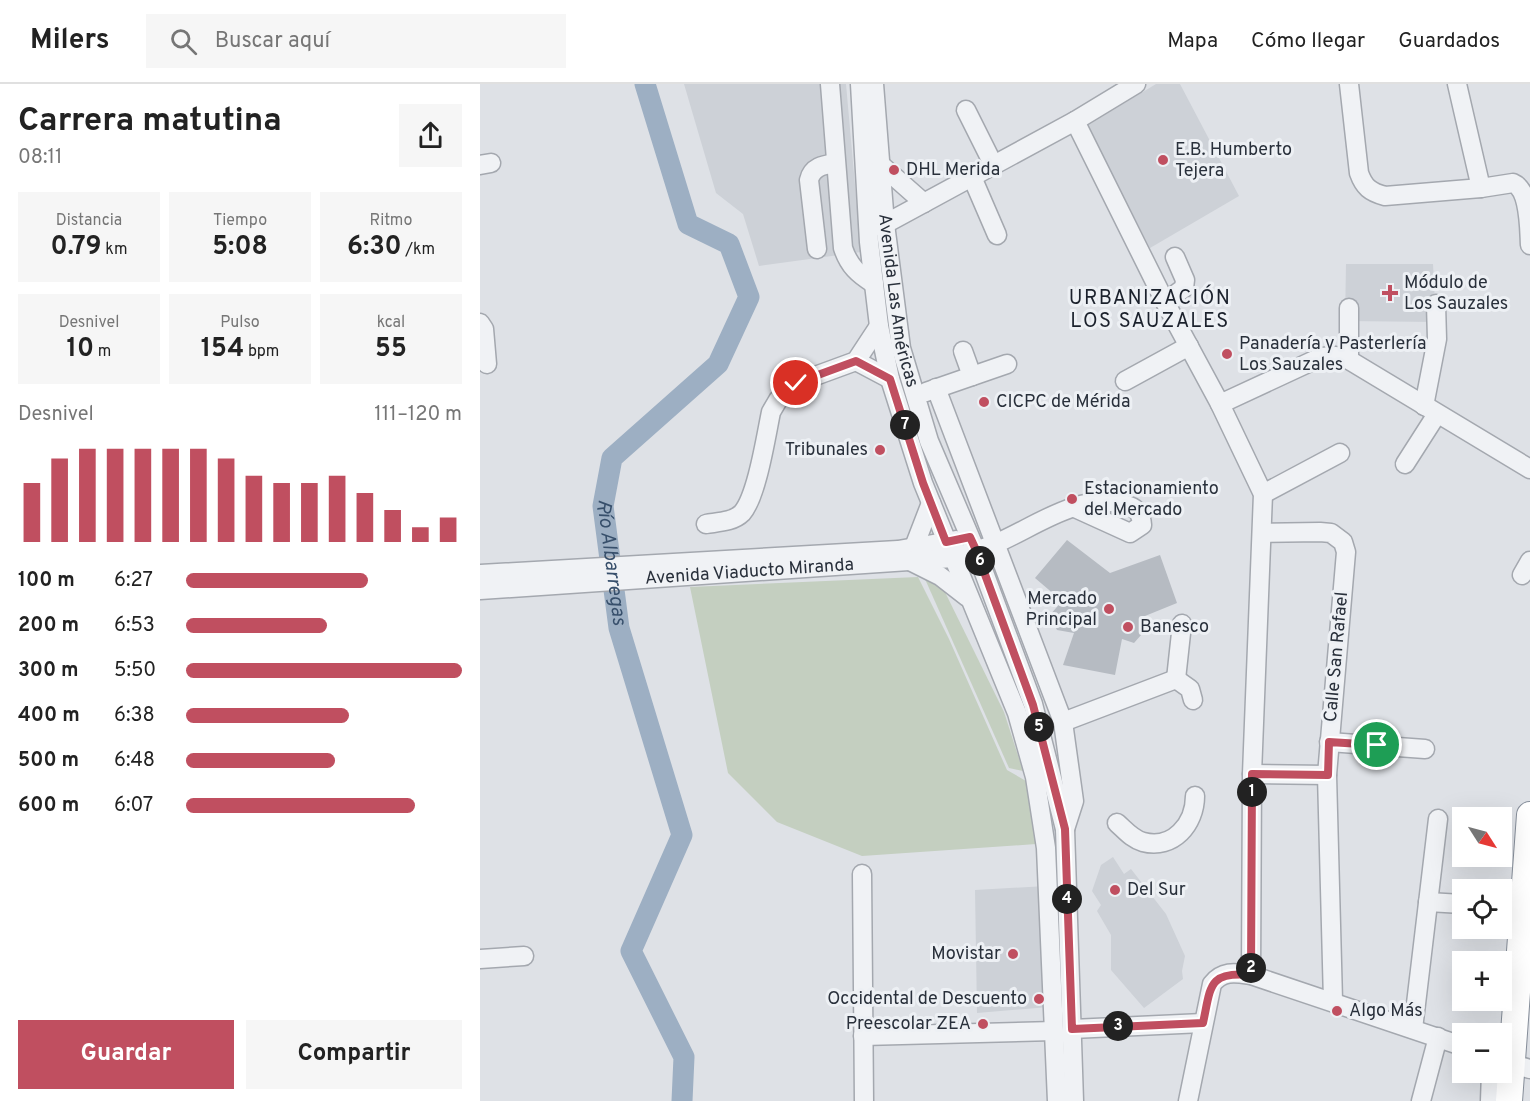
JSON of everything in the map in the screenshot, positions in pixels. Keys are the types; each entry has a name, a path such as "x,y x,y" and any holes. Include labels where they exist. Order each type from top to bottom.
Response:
{"highway":[{"path":"1526,1101 1512,1067 1530,815"},
{"path":"1512,1067 1529,1003"},
{"path":"1509,1101 1511,1083"}],"street":[{"path":"830,84 843,248 848,262 858,274 874,284"},
{"name":"Avenida Las Américas","path":"860,84 877,225 901,348 929,441 973,544 1034,710 1065,829 1074,1101"},
{"name":"Avenida Las Américas","path":"874,84 881,165 874,284 879,326 890,379 931,503 1017,713 1035,777 1047,848 1057,1101"},
{"path":"1349,84 1359,173 1364,185 1373,193 1385,196 1513,183 1526,187 1530,245"},
{"path":"1457,84 1481,188"},
{"path":"877,225 924,203 1075,121 1125,87"},
{"path":"966,110 993,164"},
{"path":"1075,121 1165,302 1220,404 1263,494 1252,774 1251,975"},
{"path":"817,249 810,173 815,169 835,163"},
{"path":"881,165 924,203"},
{"path":"972,177 998,235"},
{"path":"1165,302 1184,288 1185,280 1175,257"},
{"path":"1405,464 1431,410 1437,339 1437,304"},
{"path":"1348,308 1349,360"},
{"path":"480,323 484,329 487,364"},
{"path":"706,524 730,520 741,513 751,496 771,412 786,391 796,383 856,361 879,326"},
{"path":"1125,381 1189,346"},
{"path":"963,351 972,376"},
{"path":"1220,404 1321,357 1336,356 1349,360 1530,469"},
{"path":"856,361 890,379"},
{"path":"916,394 1007,364"},
{"path":"936,388 997,543 1056,704 1070,732 1074,801 1065,829"},
{"path":"1263,494 1341,453"},
{"path":"945,474 965,465"},
{"path":"931,503 906,555 940,576 968,598"},
{"name":"Avenida Viaducto Miranda","path":"485,582 906,555 950,550 973,544 997,543 1075,508"},
{"name":"Calle San Rafael","path":"1262,533 1331,533 1343,542 1346,552 1328,775 1333,1001"},
{"path":"1176,679 1182,624"},
{"path":"1070,732 1176,679"},
{"path":"1176,679 1190,689 1193,700"},
{"path":"1034,710 1056,704"},
{"path":"1329,742 1425,749"},
{"path":"1252,774 1328,775"},
{"path":"1117,823 1131,836 1144,842 1165,842 1186,829 1195,811 1195,796"},
{"path":"1413,1029 1438,819"},
{"path":"862,874 864,1101"},
{"path":"1428,902 1452,903"},
{"path":"480,959 524,956"},
{"path":"1188,1101 1212,984 1217,977 1229,973 1251,975 1452,1042"},
{"path":"1072,1029 1203,1023"},
{"path":"863,1036 1054,1031"},
{"path":"1420,1101 1438,1037"},
{"path":"1490,1101 1502,1083"}],"shaded area":[{"path":"684,84 846,84 861,252 759,266 743,214 716,193"},
{"name":"E.B. Humberto Tejera","path":"1156,84 1180,84 1239,196 1150,248 1087,126"},
{"name":"Módulo de Los Sauzales","path":"1346,264 1433,264 1436,322 1345,321"},
{"path":"1113,857 1124,874 1131,869 1166,914 1185,956 1183,979 1144,1008 1111,970 1111,935 1097,911 1101,905 1092,891 1101,865"},
{"path":"1046,886 1049,1007 977,1013 975,890"}],"green space":[{"path":"918,577 949,639 1007,770 1026,781 1036,844 862,856 777,822 728,773 690,587"},
{"path":"925,579 943,588 1004,712 1023,771 1009,768"}],"building":[{"name":"Mercado Principal","path":"1067,540 1110,573 1160,555 1177,603 1145,616 1149,626 1134,643 1122,639 1115,675 1063,665 1074,633 1057,630 1050,615 1062,601 1035,578"}],"waterway":[{"name":"Río Albarregas","path":"645,84 688,224 729,244 749,297 718,364 612,458 603,506 619,628 682,835 631,951 684,1057 682,1101"}],"place":[{"name":"E.B. Humberto Tejera","path":"1163,160"},
{"name":"DHL Merida","path":"894,170"},
{"name":"Módulo de Los Sauzales","path":"1390,293"},
{"name":"Panadería y Pasterlería Los Sauzales","path":"1227,354"},
{"name":"CICPC de Mérida","path":"984,402"},
{"name":"Tribunales","path":"880,450"},
{"name":"Estacionamiento del Mercado","path":"1072,499"},
{"name":"Mercado Principal","path":"1109,609"},
{"name":"Banesco","path":"1128,627"},
{"name":"Del Sur","path":"1115,890"},
{"name":"Movistar","path":"1013,954"},
{"name":"Occidental de Descuento","path":"1039,999"},
{"name":"Algo Más","path":"1337,1011"},
{"name":"Preescolar ZEA","path":"983,1024"}],"district":[{"name":"URBANIZACIÓN LOS SAUZALES","path":"1150,310"}],"route":[{"path":"796,383 856,361 890,379 923,483 946,542 970,537 976,550 1033,705 1065,829 1072,1029 1203,1023 1212,984 1217,977 1229,973 1251,975 1252,774 1328,775 1329,742 1377,745"}]}
